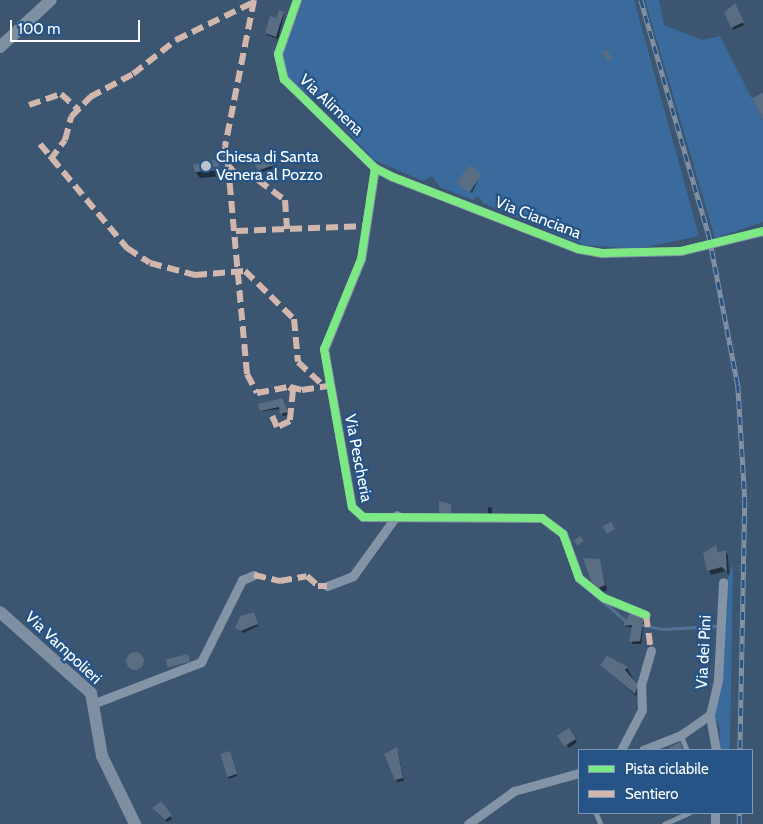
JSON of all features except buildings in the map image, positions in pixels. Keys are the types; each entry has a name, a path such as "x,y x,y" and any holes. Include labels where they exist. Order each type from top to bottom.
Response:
{"street":[{"path":"0,47 51,0"},
{"name":"Via Alimena","path":"297,0 278,54 284,79 375,168"},
{"name":"Via Cianciana","path":"375,168 579,249 638,255 700,248 763,231"},
{"name":"Via Pescheria","path":"375,168 361,258 324,357 352,507 363,517 397,515 542,518 563,534 579,578 604,598 646,615"},
{"path":"327,586 353,576 397,515"},
{"path":"95,703 201,662 242,580 254,575"},
{"name":"Via dei Pini","path":"716,749 710,715 718,679 722,582"},
{"name":"Via Vampolieri","path":"0,612 84,685 95,703 102,756 136,824"},
{"path":"622,749 642,710 641,685 651,650"},
{"path":"646,749 681,735 710,715"},
{"path":"468,824 514,791 578,773"}],"lane":[{"path":"681,735 688,749"},
{"path":"664,824 687,814"}],"shaded area":[{"path":"303,0 634,0 699,236 637,249 584,245 483,203 478,196 473,200 440,187 432,176 423,181 374,160 321,103 289,81 282,57"},
{"path":"645,0 659,0 664,25 702,40 720,36 763,120 763,222 715,238"},
{"path":"733,564 730,749 719,749 720,728 714,715 721,692 724,589"}],"waterway":[{"path":"604,602 626,621"},
{"path":"642,625 663,629 716,626"}],"railway":[{"path":"641,0 709,235 738,385 745,500 740,749"},
{"path":"739,814 739,824"}],"marked path":[{"path":"254,0 225,146 228,165 239,178 258,180 285,200 287,229"},
{"path":"50,160 65,140 71,117 90,97 133,74 176,40 254,2"},
{"path":"29,105 61,94 79,110"},
{"path":"40,144 127,248 150,263 195,275 245,271 294,319 298,362 324,386"},
{"path":"228,165 247,374 257,393 289,387 293,390 290,421 277,427 272,416"},
{"path":"236,231 367,226"},
{"path":"290,387 302,390 328,386"},
{"path":"254,575 280,581 307,576 318,586 327,586"},
{"path":"646,615 651,650"}],"cycle path":[{"path":"297,0 278,54 284,79 375,168 393,177 579,249 602,253 681,251 763,231"},
{"path":"375,168 361,259 324,349 352,507 363,517 542,518 563,534 579,578 604,598 646,615"}],"place":[{"name":"Chiesa di Santa Venera al Pozzo","path":"206,166"}]}
